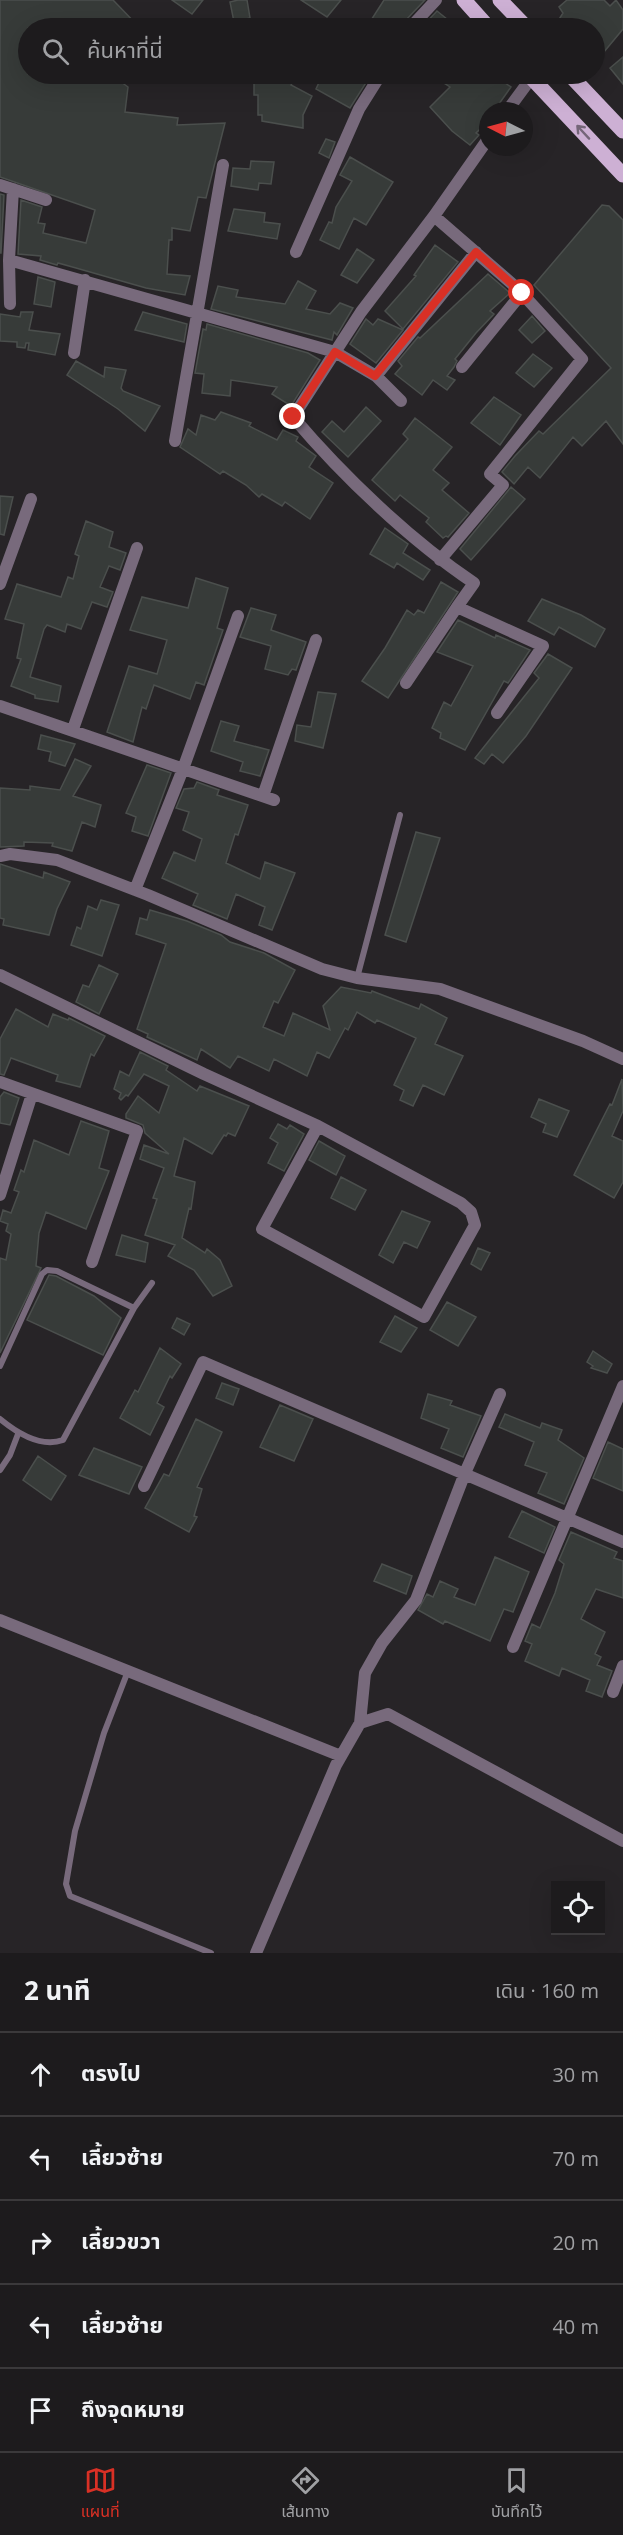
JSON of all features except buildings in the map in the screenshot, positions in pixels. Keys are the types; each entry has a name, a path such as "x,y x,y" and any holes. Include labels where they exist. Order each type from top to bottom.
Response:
{"main road":[{"path":"464,0 480,18"},
{"path":"500,0 517,18"},
{"path":"538,84 623,175"},
{"path":"579,84 623,130"}],"street":[{"path":"419,18 435,0"},
{"path":"296,252 359,110 375,84"},
{"path":"513,102 524,84"},
{"path":"406,683 474,583 440,560 319,447 293,417 361,312 434,216 479,152"},
{"path":"176,441 196,312 223,165"},
{"path":"0,186 46,200"},
{"path":"10,304 9,260 13,189"},
{"path":"434,216 522,293 582,359 490,474 503,485 440,560"},
{"path":"375,376 476,252"},
{"path":"9,260 335,352 375,376 401,401"},
{"path":"74,353 85,280"},
{"path":"462,367 522,293"},
{"path":"0,584 31,499"},
{"path":"73,729 137,548"},
{"path":"457,607 543,646 497,713"},
{"path":"135,890 183,769 238,616"},
{"path":"0,705 269,798 316,640"},
{"path":"0,856 10,854 57,860 135,890 322,969 357,978 440,989 583,1041 623,1059"},
{"path":"0,975 204,1074 318,1126 461,1203 471,1212 475,1225 424,1317 262,1229 318,1126"},
{"path":"0,1082 136,1131 92,1262"},
{"path":"0,1195 32,1094"},
{"path":"144,1486 203,1362 567,1516 623,1542"},
{"path":"513,1647 623,1386"},
{"path":"256,1953 341,1756 360,1723 365,1673 382,1642 416,1600 465,1473 500,1394"},
{"path":"0,1620 341,1756"},
{"path":"613,1692 623,1666"},
{"path":"360,1723 388,1714 623,1841"}],"lane":[{"path":"357,978 400,815"},
{"path":"0,1366 42,1274 47,1270 57,1271 134,1308"},
{"path":"0,1419 18,1434 53,1444 63,1440 134,1308 152,1283"},
{"path":"0,1470 10,1455 18,1434"},
{"path":"128,1671 104,1733 78,1820 66,1884 70,1896 211,1953"}],"route":[{"path":"293,417 335,352 375,376 476,252 522,293"}]}
